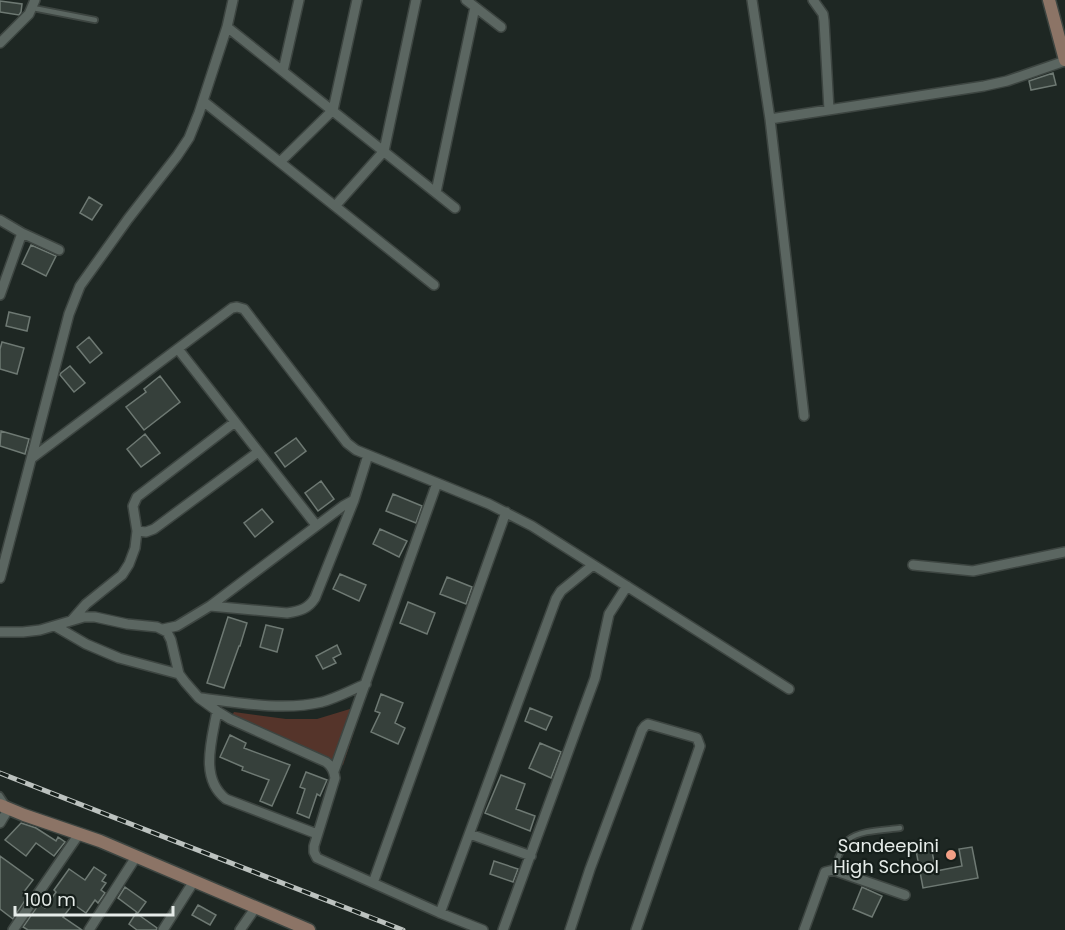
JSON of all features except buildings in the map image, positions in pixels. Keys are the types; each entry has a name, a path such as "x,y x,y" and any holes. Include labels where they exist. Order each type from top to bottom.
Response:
{"street":[{"path":"0,578 69,314 80,286 189,138 227,27 233,0"},
{"path":"283,71 299,0"},
{"path":"280,162 333,111 357,0"},
{"path":"336,205 384,151 416,0"},
{"path":"466,0 501,27"},
{"path":"752,0 770,120 804,416"},
{"path":"813,0 823,14 829,110"},
{"path":"770,120 984,86 1007,81 1065,61 1049,0"},
{"path":"0,43 23,20 34,4"},
{"path":"436,192 475,7"},
{"path":"227,27 455,208"},
{"path":"203,100 434,285"},
{"path":"0,220 59,250"},
{"path":"0,293 22,233"},
{"path":"32,458 232,308 244,309 347,443 356,450 506,512 532,526 789,689"},
{"path":"178,349 316,525"},
{"path":"72,620 86,604 122,575 129,564 135,548 137,531 133,506 138,497 235,422"},
{"path":"137,531 146,532 154,529 258,452"},
{"path":"210,606 287,612 307,608 315,598 354,500 368,455"},
{"path":"334,771 437,483"},
{"path":"163,629 177,626 210,606 316,525 354,500"},
{"path":"373,883 506,512"},
{"path":"913,565 973,572 1065,552"},
{"path":"440,913 556,599 561,591 593,565"},
{"path":"503,930 595,678 609,614 627,586"},
{"path":"0,632 40,630 84,617 163,629 171,640 179,674 199,698 230,719 331,765 335,778 314,846 317,858 483,930"},
{"path":"55,626 86,644 119,658 179,674"},
{"path":"199,698 296,706 323,701 366,684"},
{"path":"217,711 209,762 210,775 219,794 226,799 317,834"},
{"path":"570,930 590,869 642,730 648,724 696,738 700,746 636,930"},
{"path":"0,823 4,807 136,856 309,930"},
{"path":"13,930 79,834"},
{"path":"470,834 531,856"},
{"path":"89,930 136,856"},
{"path":"808,929 825,872 833,870 905,895"},
{"path":"163,930 194,881"},
{"path":"240,930 256,907"}],"lane":[{"path":"34,4 95,20"},
{"path":"0,795 4,807"},
{"path":"833,870 844,845 850,838 860,834 900,828"}],"shaded area":[{"path":"363,705 343,765 230,719 234,712 286,719 317,719"}],"railway":[{"path":"0,773 403,930"}],"place":[{"name":"Sandeepini High School","path":"951,855"}]}
